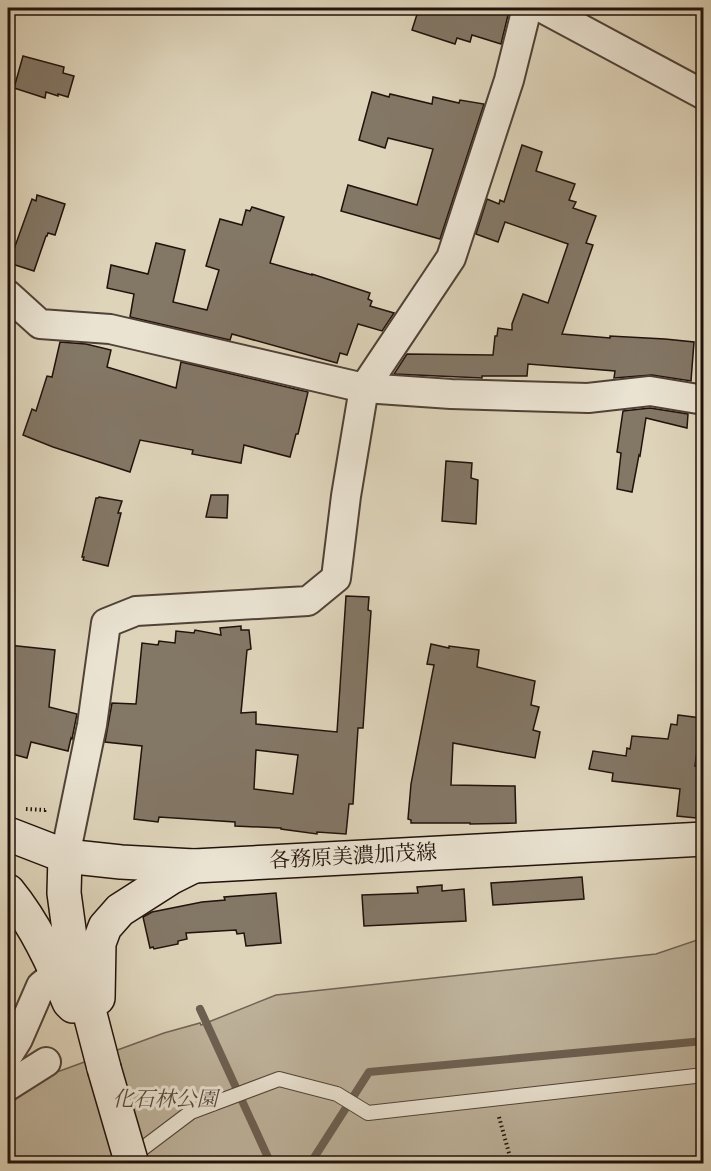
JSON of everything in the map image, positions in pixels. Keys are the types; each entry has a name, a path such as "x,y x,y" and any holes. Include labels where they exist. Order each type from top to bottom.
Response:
{"main road":[{"name":"各務原美濃加茂線","path":"12,821 65,856 194,866 704,839"},
{"path":"65,856 64,893 70,937 132,1164"},
{"path":"91,1020 98,999 99,943 105,927 120,910 170,878 194,866"},
{"path":"8,891 45,946 69,1002 91,1020"}],"street":[{"path":"65,856 92,725 106,623 136,611 308,602 336,578 346,496 364,388 451,258 509,80 527,8"},
{"path":"542,8 704,94"},
{"path":"8,295 40,324 110,329 364,388 451,394 588,398 650,391 704,400"},
{"path":"8,1055 18,1039 41,986 57,973"},
{"path":"8,1086 46,1062"}],"lane":[{"path":"122,1164 191,1112 279,1079 337,1094 368,1113 704,1075"}],"path":[{"path":"12,821 45,810 50,806"},
{"path":"494,1099 512,1164"},
{"path":"197,1164 200,1162 208,1164"}],"green space":[{"name":"化石林公園","path":"703,938 703,1163 8,1164 8,1104 57,1072 164,1033 200,1023 201,1025 276,995 656,954"}],"building":[{"path":"419,8 469,8 487,13 489,8 509,11 501,44 472,35 470,42 457,38 455,44 412,30"},
{"path":"23,56 64,67 63,73 74,76 68,97 46,92 45,98 14,88"},
{"path":"372,92 432,104 433,97 459,103 460,100 484,104 440,239 341,211 348,185 417,205 433,149 388,138 385,148 359,140"},
{"path":"522,145 542,152 536,171 575,184 569,200 576,202 573,208 596,216 586,243 593,245 562,334 694,342 691,381 652,375 614,378 615,371 528,364 527,376 482,376 482,378 394,374 407,354 493,355 498,328 512,330 523,294 548,303 568,244 505,222 498,242 476,234 487,199 499,204 500,200 504,202"},
{"path":"37,195 65,204 55,235 48,233 46,236 34,271 9,263 32,199 36,201"},
{"path":"252,207 284,217 270,263 370,293 368,299 372,301 370,306 394,313 382,331 358,324 347,355 340,353 337,363 232,334 230,340 130,317 134,294 107,288 111,265 148,274 156,243 185,250 173,302 207,310 219,270 206,266 220,219 242,225 246,210 250,211"},
{"path":"60,342 86,344 111,350 107,367 176,388 181,362 308,392 290,457 244,445 241,463 192,454 193,450 140,440 130,472 23,435 32,409 36,411 47,376 52,377"},
{"path":"650,408 688,414 687,428 646,418 632,492 617,489 621,453 617,452 623,411"},
{"path":"446,461 472,463 471,478 478,480 476,524 442,521"},
{"path":"211,495 228,495 227,518 206,517"},
{"path":"96,498 122,501 108,566 83,560 84,557 82,557"},
{"path":"346,596 369,597 368,610 371,611 363,728 358,728 353,804 349,804 346,834 317,832 317,834 281,828 235,826 235,822 159,817 158,822 134,819 142,746 105,742 112,703 136,704 142,643 158,645 159,641 175,643 176,631 194,633 195,630 221,635 220,628 241,626 241,630 249,630 251,649 247,650 241,713 256,712 256,724 337,732","holes":["256,750 298,755 293,794 254,789"]},
{"path":"431,644 479,650 477,667 535,681 531,705 539,707 533,730 540,732 535,758 453,743 451,785 515,786 516,823 411,823 408,819 411,784 434,665 427,664"},
{"path":"8,645 55,650 49,707 77,714 68,751 31,742 27,758 8,753"},
{"path":"678,715 701,718 695,766 704,767 704,777 700,807 697,807 696,818 677,816 680,789 612,781 613,773 589,769 593,751 626,756 627,748 630,749 632,736 668,739 671,724 677,725"},
{"path":"582,877 584,899 493,905 491,883"},
{"path":"442,885 442,891 464,889 466,921 364,926 362,895 418,893 417,887"},
{"path":"276,893 281,943 246,946 244,933 237,934 236,930 186,933 187,939 178,941 178,944 150,948 143,917 152,912 225,900 224,897"}],"waterway":[{"path":"200,1009 271,1164"},
{"path":"310,1164 369,1072 704,1041"}]}
